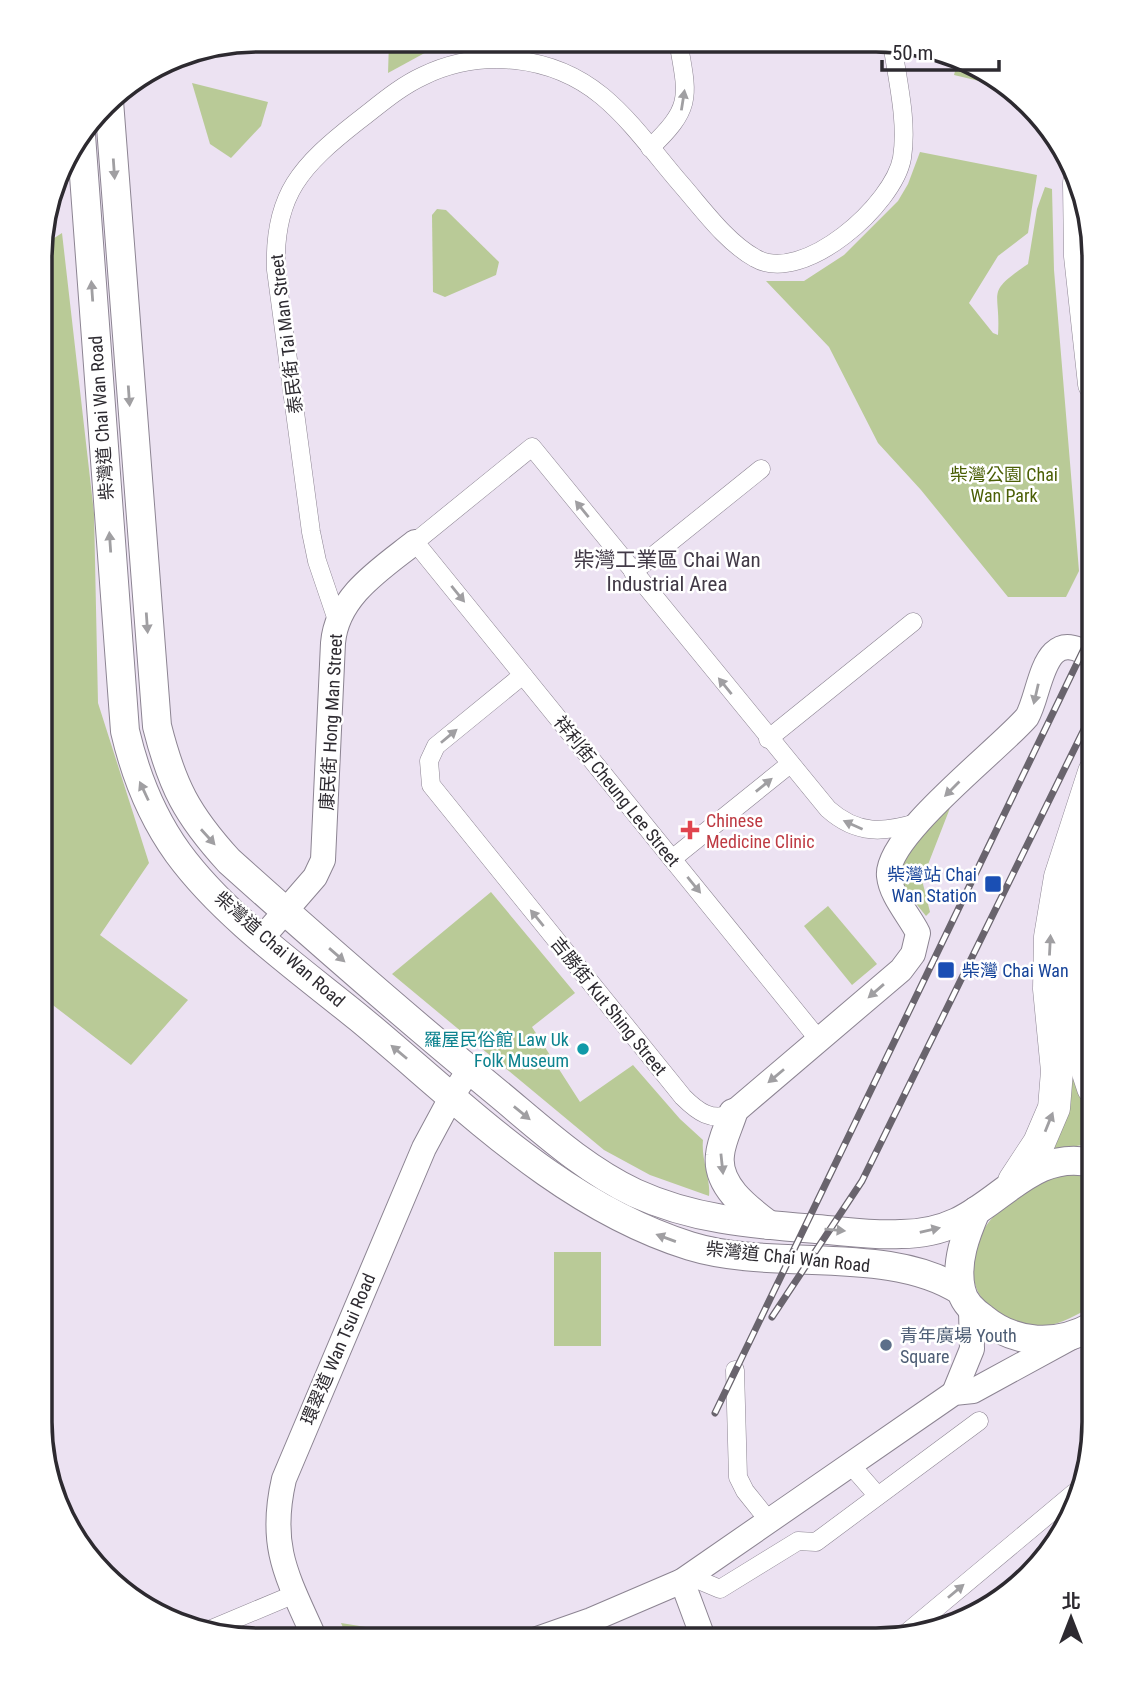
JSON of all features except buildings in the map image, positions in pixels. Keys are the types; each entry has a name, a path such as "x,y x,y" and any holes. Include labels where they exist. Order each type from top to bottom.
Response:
{"highway":[{"path":"1080,233 1082,274"},
{"path":"1014,1181 1039,1143 1054,1108 1057,1071 1051,1014 1050,937 1060,877 1082,811"},
{"path":"1081,882 1072,948 1078,1035 1081,1047"}],"main road":[{"name":"柴灣道 Chai Wan Road","path":"110,116 157,726 180,799 201,830 229,861 469,1070 574,1156 613,1181 663,1204 742,1224 901,1234 947,1225 976,1210 1014,1181 1055,1163 1081,1163"},
{"name":"柴灣道 Chai Wan Road","path":"82,152 120,676 130,754 158,820 178,853 262,938 452,1096 576,1195 620,1219 668,1239 724,1254 901,1268 925,1273 966,1300 998,1329 1017,1337 1045,1340 1081,1332"},
{"path":"733,1113 720,1156 721,1169 737,1198 769,1225"},
{"path":"966,1300 960,1265 964,1237 976,1210"}],"street":[{"path":"650,148 672,126 684,109 685,88 680,53"},
{"name":"泰民街 Tai Man Street","path":"337,620 317,561 311,532 276,270 279,219 298,175 320,151 404,86 447,66 493,59 533,62 578,80 612,105 709,215 748,254 771,264 804,259 832,243 874,207 889,190 900,169 902,121 893,54"},
{"name":"康民街 Hong Man Street","path":"262,938 315,877 323,860 333,643 337,620 357,591 532,447 633,572"},
{"path":"761,469 633,572 828,809 851,826 883,831 919,822"},
{"name":"祥利街 Cheung Lee Street","path":"415,541 819,1040"},
{"path":"768,739 912,622"},
{"path":"733,1113 901,970 913,954 918,933 892,889 888,865 898,846 919,822 1027,718 1034,705 1041,671 1048,658 1067,649 1082,651"},
{"name":"吉勝街 Kut Shing Street","path":"523,675 436,746 429,761 431,785 682,1097 702,1114 714,1117 733,1113"},
{"path":"672,859 790,764"},
{"name":"環翠道 Wan Tsui Road","path":"310,1628 280,1557 276,1532 284,1479 419,1161 452,1096 469,1070"},
{"path":"954,1393 972,1349 966,1300"},
{"path":"568,1628 685,1579 954,1393 973,1391 1081,1333"},
{"path":"736,1370 738,1477 745,1492 769,1521"},
{"path":"685,1579 720,1589 797,1541 816,1542 877,1494 979,1421"},
{"path":"850,1464 877,1494"},
{"path":"916,1625 1066,1499"},
{"path":"685,1579 700,1628"},
{"path":"221,1625 295,1594"}],"green space":[{"path":"389,53 425,53 388,73"},
{"path":"956,69 981,81 954,75"},
{"path":"192,83 268,102 261,126 231,158 210,144"},
{"name":"柴灣公園 Chai Wan Park","path":"920,152 1037,175 1028,233 998,256 969,303 993,333 998,335 1000,288 1028,264 1037,209 1045,187 1052,189 1054,270 1079,571 1066,597 1008,597 921,490 878,443 829,347 766,281 804,281 844,255 898,201 908,184"},
{"path":"437,209 446,210 499,262 496,275 445,297 433,292 432,215"},
{"path":"62,233 94,513 98,703 149,863 100,935 188,1000 131,1065 53,1005 54,238"},
{"path":"950,808 922,880 930,912 926,916 897,880 905,845"},
{"path":"491,892 575,993 532,1027 580,1102 633,1065 680,1119 703,1140 709,1196 650,1175 604,1150 392,974"},
{"path":"828,906 877,964 852,985 804,926"},
{"path":"1057,990 1081,1088 1081,1145 1050,1151"},
{"path":"1066,1173 1081,1174 1081,1312 1051,1325 1031,1326 1020,1324 993,1309 980,1295 973,1270 974,1252 980,1235 1003,1208 1017,1196"},
{"path":"554,1252 601,1252 601,1346 554,1346"},
{"path":"341,1623 372,1628 343,1628"}],"railway":[{"path":"715,1413 1082,654"},
{"path":"772,1317 862,1181 1082,734"}],"place":[{"name":"Chinese Medicine Clinic","path":"690,830"},
{"name":"柴灣站 Chai Wan Station","path":"993,884"},
{"name":"柴灣 Chai Wan","path":"946,970"},
{"name":"羅屋民俗館 Law Uk Folk Museum","path":"583,1049"},
{"name":"青年廣場 Youth Square","path":"886,1345"}],"district":[{"name":"柴灣工業區 Chai Wan Industrial Area","path":"667,572"}]}
